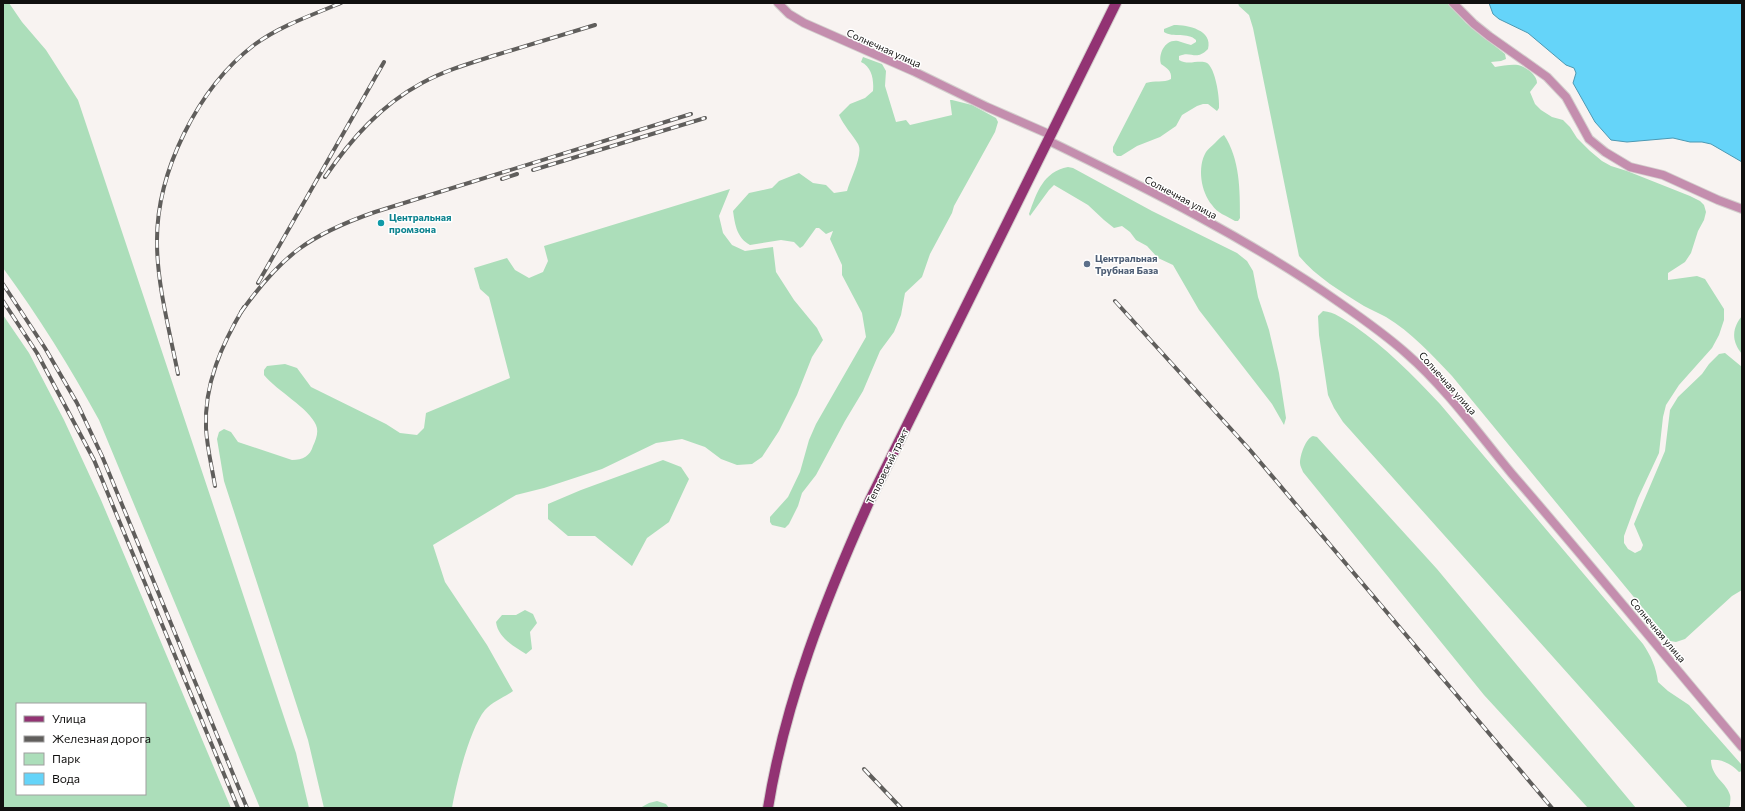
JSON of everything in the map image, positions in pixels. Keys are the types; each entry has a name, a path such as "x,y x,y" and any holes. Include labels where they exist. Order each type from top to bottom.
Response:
{"main road":[{"name":"Тепловский тракт","path":"768,808 777,761 794,694 829,597 856,532 1116,3"}],"street":[{"name":"Солнечная улица","path":"778,3 789,14 804,23 913,71 1050,138 1094,163 1257,249 1301,276 1390,339 1407,353 1445,393 1608,585 1742,747"},
{"path":"1453,3 1461,12 1489,36 1547,77 1566,98 1589,139 1605,152 1630,167 1662,175 1742,209"}],"green space":[{"path":"3,3 9,3 22,22 46,50 78,100 296,753 309,808 260,808 99,420 54,342 3,268"},
{"path":"1238,3 1448,3 1466,23 1505,54 1506,59 1491,62 1495,67 1518,65 1528,69 1533,74 1537,80 1537,83 1530,92 1535,104 1552,117 1563,120 1570,127 1577,138 1602,161 1611,166 1690,196 1700,201 1704,205 1706,212 1704,220 1698,231 1691,253 1685,262 1668,273 1668,280 1697,276 1705,279 1724,309 1724,320 1719,335 1712,348 1679,385 1666,405 1663,417 1659,453 1638,498 1624,536 1624,543 1628,549 1635,553 1641,550 1643,545 1634,524 1665,451 1670,410 1678,397 1702,374 1709,364 1719,354 1725,353 1742,367 1742,590 1732,596 1685,639 1676,642 1670,641 1452,376 1429,352 1395,323 1364,306 1330,284 1313,271 1299,256 1253,28 1249,15 1239,6"},
{"path":"1174,25 1186,26 1198,30 1207,37 1209,43 1208,49 1204,53 1200,55 1187,54 1179,56 1179,60 1188,63 1204,62 1208,64 1214,74 1216,82 1219,97 1219,108 1217,111 1208,104 1197,106 1182,115 1176,126 1160,137 1137,146 1121,156 1117,156 1113,152 1113,147 1146,83 1171,79 1170,72 1161,64 1160,60 1166,45 1173,41 1191,45 1196,42 1196,40 1189,36 1172,35 1164,32 1164,29"},
{"path":"863,57 882,64 886,71 885,86 896,122 906,120 910,125 952,115 950,100 952,100 972,105 996,118 998,122 995,132 954,206 952,213 930,254 922,277 905,293 901,315 894,332 880,351 863,391 816,475 802,493 798,506 789,524 785,528 772,525 770,522 770,517 788,497 800,472 809,440 816,424 866,337 862,313 842,275 842,265 830,239 833,231 826,234 819,228 816,228 800,248 794,242 781,240 750,245 742,239 737,231 733,211 749,193 772,188 779,181 799,173 813,183 826,185 834,193 847,191 858,160 859,148 858,144 839,115 850,104 865,98 873,91 872,74 868,67 861,62"},
{"path":"1224,135 1233,154 1238,175 1240,218 1238,221 1235,221 1222,214 1214,208 1208,200 1203,186 1201,172 1203,158 1206,152"},
{"path":"1068,167 1073,168 1152,211 1237,253 1247,261 1253,271 1258,297 1269,330 1279,373 1286,418 1284,425 1272,404 1199,310 1173,265 1158,258 1147,246 1136,240 1130,232 1122,226 1114,228 1088,205 1054,185 1030,216 1029,214 1032,206 1042,184 1052,173"},
{"path":"730,189 719,216 723,233 732,245 745,251 773,247 776,272 794,300 817,328 823,340 812,357 797,395 779,431 762,457 752,464 737,465 721,459 705,447 682,439 656,443 602,469 544,488 516,495 433,545 445,582 487,645 513,691 488,707 479,718 464,757 452,808 324,808 308,740 224,481 217,439 219,432 224,429 231,432 238,442 292,460 300,459 308,455 316,438 316,425 307,412 264,375 264,370 267,366 285,364 297,368 311,387 386,424 400,433 417,435 424,428 426,413 510,378 489,297 480,289 474,268 507,258 515,270 529,278 543,272 548,261 544,246"},
{"path":"1323,311 1335,314 1342,318 1377,343 1409,372 1440,404 1643,644 1653,662 1658,682 1668,691 1689,705 1741,764 1742,771 1739,772 1733,767 1719,760 1711,760 1716,775 1726,787 1730,795 1730,805 1728,808 1688,808 1343,422 1328,395 1319,335 1318,316"},
{"path":"3,315 29,353 64,420 101,500 231,808 3,808"},
{"path":"1742,316 1742,354 1738,349 1734,335 1736,325"},
{"path":"1310,437 1317,437 1437,569 1636,808 1588,808 1484,695 1303,472 1300,464 1301,456 1306,443"},
{"path":"663,460 681,467 689,479 669,522 647,538 632,566 595,536 568,536 548,519 548,504 581,490"},
{"path":"525,610 533,614 537,623 530,632 532,649 526,654 503,637 497,628 496,622 502,615 516,615"},
{"path":"657,801 666,804 669,808 640,808 649,803"}],"water":[{"path":"1489,3 1742,3 1742,162 1711,144 1702,142 1690,142 1673,138 1627,142 1611,140 1595,122 1573,83 1576,73 1574,68 1566,65 1528,33 1499,19 1493,14"}],"railway":[{"path":"178,374 159,275 157,243 159,216 164,188 172,160 198,108 215,84 234,63 254,45 274,32 341,3"},
{"path":"325,177 345,149 380,112 422,83 440,74 468,64 595,25"},
{"path":"258,283 384,62"},
{"path":"241,312 256,292 284,261 299,249 332,229 375,212 691,114"},
{"path":"533,170 705,118"},
{"path":"502,179 517,174"},
{"path":"3,284 45,348 77,403 102,456 247,808"},
{"path":"3,301 37,353 94,460 238,808"},
{"path":"1115,301 1250,450 1552,808"},
{"path":"215,486 208,450 206,428 208,396 211,380 228,335 244,307"},
{"path":"864,769 901,808"}],"place":[{"name":"Центральная промзона","path":"381,223"},
{"name":"Центральная Трубная База","path":"1087,264"}]}
